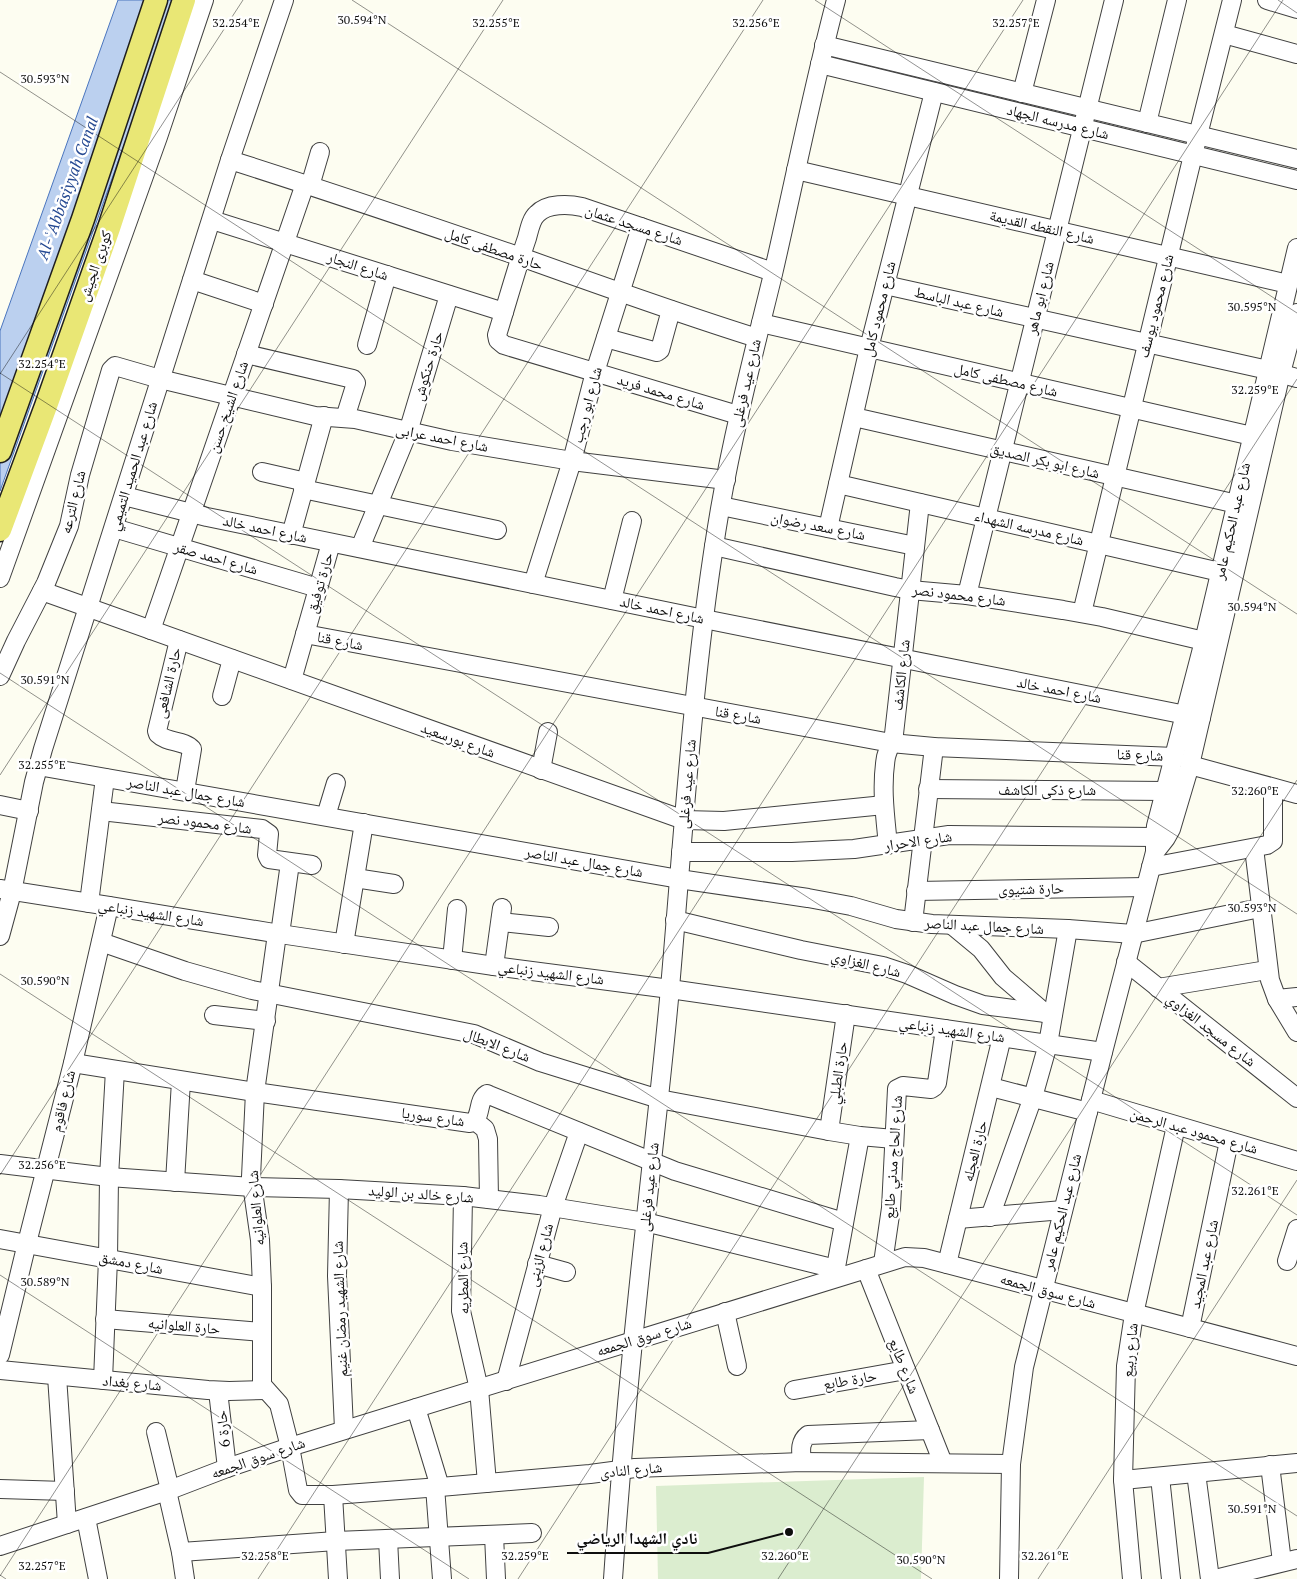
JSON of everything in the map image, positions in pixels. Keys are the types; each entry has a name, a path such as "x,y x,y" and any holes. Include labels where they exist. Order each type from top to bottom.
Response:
{"main road":[{"name":"كوبرى الجيش","path":"0,451 83,219 156,0"},
{"name":"كوبرى الجيش","path":"0,530 106,238 184,0"}],"street":[{"path":"0,578 158,137 204,0"},
{"name":"شارع عبد الحميد التميمي","path":"0,936 6,891 29,811 38,766 230,160 284,0"},
{"name":"شارع عيد فرغلى","path":"613,1579 633,1340 670,989 694,707 714,546 738,415 836,0"},
{"path":"1022,93 1046,0"},
{"name":"شارع ابو ماهر","path":"967,595 1114,0"},
{"path":"1146,123 1177,0"},
{"name":"شارع محمود يوسف","path":"1082,613 1232,0"},
{"path":"1267,0 1297,10"},
{"path":"1224,34 1297,54"},
{"name":"شارع مدرسه الجهاد","path":"824,45 1297,159"},
{"name":"شارع مدرسه الجهاد","path":"820,64 1297,180"},
{"name":"شارع محمود كامل","path":"828,528 869,348 934,92"},
{"name":"شارع الشيخ حسن","path":"151,630 285,243 320,152"},
{"name":"حارة مصطفى كامل","path":"230,160 520,257 671,310 759,330"},
{"name":"شارع النقطه القديمة","path":"796,170 1288,284"},
{"name":"شارع مسجد عثمان","path":"504,312 534,216 543,210 557,206 573,205 773,272"},
{"name":"شارع النجار","path":"212,220 504,312"},
{"name":"شارع ابو رجب","path":"533,584 572,461 595,372 640,226"},
{"name":"شارع عبد الحكيم عامر","path":"1194,716 1204,641 1252,436 1282,374 1288,284 1297,248"},
{"path":"367,345 387,275"},
{"path":"192,280 264,304"},
{"name":"شارع عبد الباسط","path":"885,285 1282,374"},
{"name":"حارة حنكوش","path":"360,548 408,432 449,295"},
{"path":"606,338 657,352 660,350 671,310"},
{"name":"شارع محمد فريد","path":"504,312 497,335 500,343 738,415"},
{"name":"شارع عبد الحكيم عامر","path":"1153,852 1166,838 1171,829 1183,761 1297,313"},
{"name":"شارع مصطفى كامل","path":"759,330 869,348 1252,436"},
{"path":"246,354 354,379 356,383 345,418"},
{"name":"شارع الترعه","path":"0,676 50,574 71,519 80,475 111,370 119,366 160,379"},
{"name":"شارع احمد عرابى","path":"160,379 315,416 345,418 452,441 572,461 726,480"},
{"path":"291,535 324,416"},
{"name":"شارع ابو بكر الصديق","path":"854,417 1237,504"},
{"path":"262,472 305,486 378,505 497,530"},
{"name":"شارع مدرسه الشهداء","path":"838,484 1220,572"},
{"name":"شارع احمد خالد","path":"124,496 191,514 291,535 1194,716"},
{"name":"شارع الكاشف","path":"888,845 884,806 884,778 886,758 894,734 920,503"},
{"name":"شارع سعد رضوان","path":"721,506 915,546"},
{"path":"612,600 632,521"},
{"name":"شارع احمد صقر","path":"114,528 318,588"},
{"name":"حارة توفيق","path":"292,680 331,543"},
{"name":"شارع محمود نصر","path":"714,546 910,590 967,595 1082,613 1204,641"},
{"name":"شارع بورسعيد","path":"42,591 684,820 724,821 884,806"},
{"name":"شارع قنا","path":"305,634 891,743 1183,761 1297,794"},
{"name":"حارة الشافعى","path":"179,640 157,731 162,738 192,749 185,792"},
{"path":"222,696 232,659"},
{"path":"541,770 548,732"},
{"path":"912,922 934,747"},
{"name":"شارع عبد الحكيم عامر","path":"1009,1579 1011,1464 1024,1366 1145,887 1166,791 1183,761"},
{"name":"شارع جمال عبد الناصر","path":"38,766 679,879 808,898 852,906 912,922 1133,934 1260,908"},
{"path":"89,903 105,778"},
{"path":"326,816 336,784"},
{"path":"1273,788 1272,841 1267,845 1254,848 1267,970 1277,999 1297,1032"},
{"name":"شارع ذكى الكاشف","path":"928,789 1166,791"},
{"path":"0,805 29,811"},
{"name":"شارع محمود نصر","path":"101,811 262,829 269,834 268,858 312,865"},
{"path":"344,944 364,823"},
{"name":"شارع الاحرار","path":"682,852 792,852 854,849 922,838 964,835 1153,852 1254,848"},
{"name":"شارع العلوانيه","path":"265,1390 262,1381 260,1240 252,1187 255,1092 290,863"},
{"path":"355,878 394,884"},
{"name":"حارة شتيوى","path":"916,891 1145,887"},
{"name":"شارع الشهيد زنباعي","path":"6,891 452,960 670,989 1103,1052"},
{"name":"شارع فاقوم","path":"0,1355 73,1063 109,906"},
{"path":"452,960 457,909"},
{"path":"494,966 502,915 549,927"},
{"name":"شارع الغزاوي","path":"675,920 801,950 883,966 908,974 955,995 984,1005 1049,1014"},
{"path":"952,925 981,949 1003,977 1049,1014"},
{"path":"990,1216 1033,1098 1048,1044 1049,1014 1068,930"},
{"name":"شارع الابطال","path":"101,942 194,974 270,994 474,1034 540,1062 658,1099 829,1131 894,1139"},
{"name":"شارع مسجد الغزاوي","path":"1126,962 1297,1098"},
{"path":"1158,988 1267,970"},
{"path":"1277,999 1297,997"},
{"name":"حارة الطبلي","path":"829,1131 846,1014"},
{"path":"214,1015 266,1021"},
{"name":"شارع الحاج مدني طايع","path":"883,1263 891,1208 897,1089 903,1086 931,1089 934,1087 937,1083 945,1029"},
{"name":"حارة العجله","path":"947,1264 1002,1037"},
{"name":"شارع سوريا","path":"73,1063 470,1123 475,1122 478,1118 482,1098 487,1094 675,1171 844,1222"},
{"path":"103,1380 109,1177 115,1070"},
{"path":"175,1182 181,1080"},
{"name":"شارع محمود عبد الرحمن","path":"991,1087 1033,1098 1089,1106 1176,1126 1297,1161"},
{"path":"475,1122 485,1129 488,1139 489,1199"},
{"name":"شارع ربيع","path":"1132,1579 1123,1480 1126,1366 1134,1314 1176,1126"},
{"name":"شارع الزينى","path":"506,1381 553,1207 579,1132"},
{"path":"835,1274 860,1136"},
{"name":"شارع عبد المجيد","path":"1190,1328 1229,1141"},
{"name":"شارع خالد بن الوليد","path":"0,1164 109,1177 252,1187 338,1189 463,1196 553,1207 645,1222 835,1274"},
{"name":"شارع الشهيد رمضان غنيم","path":"338,1189 337,1276 344,1429"},
{"name":"شارع المطريه","path":"463,1196 462,1311 479,1389 486,1483"},
{"path":"958,1219 1063,1210"},
{"path":"1287,1261 1297,1229"},
{"name":"شارع دمشق","path":"0,1239 262,1287"},
{"name":"شارع سوق الجمعه","path":"0,1546 168,1490 290,1446 725,1312 835,1274 866,1269 911,1256 1297,1356"},
{"path":"537,1264 566,1272"},
{"name":"شارع طايع","path":"866,1269 943,1463"},
{"path":"725,1312 737,1366"},
{"name":"حارة العلوانيه","path":"106,1319 262,1332"},
{"name":"شارع بغداد","path":"0,1370 218,1390 265,1390"},
{"name":"حارة طابع","path":"794,1390 906,1370"},
{"path":"57,1376 67,1524"},
{"name":"حارة 6","path":"218,1390 227,1468"},
{"path":"265,1390 279,1404 290,1446"},
{"path":"416,1408 437,1487 442,1579"},
{"path":"802,1462 802,1440 808,1435 930,1430"},
{"path":"156,1432 185,1579"},
{"name":"شارع النادى","path":"290,1446 298,1490 305,1496 486,1483 621,1470 802,1462 1011,1464"},
{"path":"1123,1480 1297,1462"},
{"path":"1216,1579 1289,1560 1270,1465"},
{"path":"1196,1473 1210,1579"},
{"path":"1160,1477 1171,1579"},
{"path":"0,1489 65,1491"},
{"path":"334,1495 338,1579"},
{"path":"86,1518 98,1579"},
{"path":"181,1552 336,1541 532,1533"},
{"path":"494,1535 496,1579"},
{"path":"388,1539 390,1579"}],"green space":[{"path":"924,1477 921,1579 658,1579 656,1486"}],"water":[{"name":"Al-ʿAbbāsiyyah Canal","path":"118,0 176,0 0,491 0,331"}],"place":[{"name":"نادي الشهدا الرياضي","path":"789,1532"}]}
